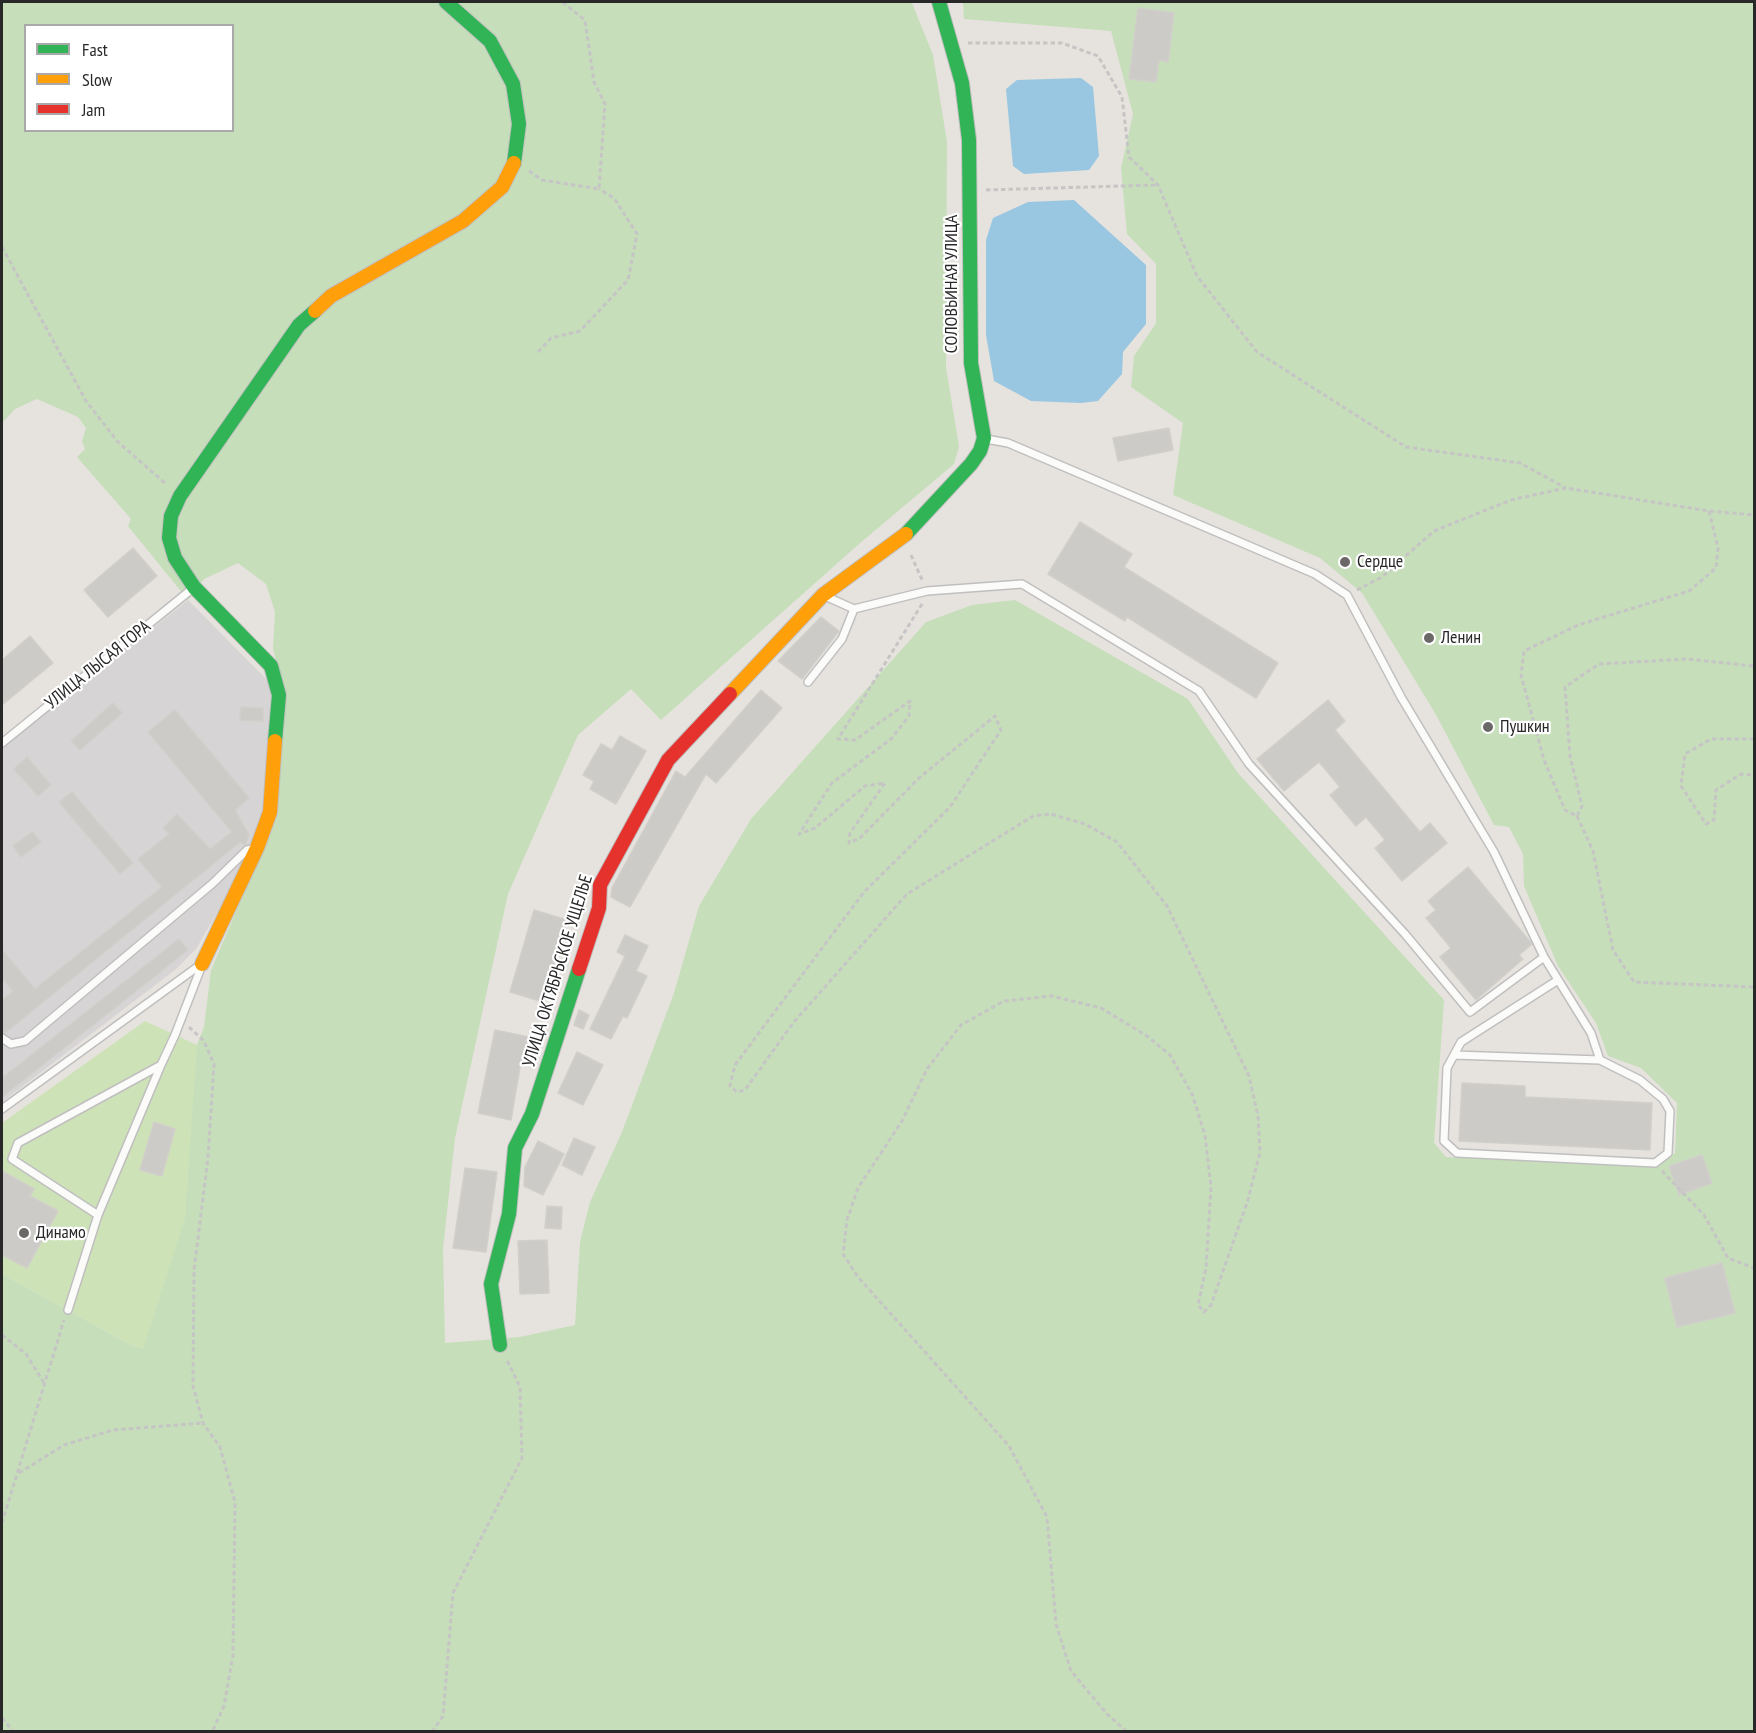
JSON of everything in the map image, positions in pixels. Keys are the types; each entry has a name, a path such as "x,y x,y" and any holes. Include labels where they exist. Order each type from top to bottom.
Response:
{"street":[{"path":"202,964 257,848 270,812 279,695 271,666 194,587 175,558 169,538 171,516 180,496 299,325 331,296 463,221 502,187 515,160 519,123 513,84 490,41 446,2"},
{"name":"СОЛОВЬИНАЯ УЛИЦА","path":"939,2 962,82 969,140 971,363 984,438"},
{"path":"904,538 909,529 971,464 980,451 984,438"},
{"name":"УЛИЦА ОКТЯБРЬСКОЕ УЩЕЛЬЕ","path":"500,1345 491,1284 509,1214 516,1148 532,1114 599,908 600,885 668,760 823,595 904,538"}],"lane":[{"path":"984,438 1008,443 1315,574 1347,595 1401,698 1494,852 1544,957 1591,1033 1600,1060"},
{"path":"823,595 854,609 927,591 1022,584 1199,691 1249,764 1406,934 1470,1012 1544,957"},
{"name":"УЛИЦА ЛЫСАЯ ГОРА","path":"2,743 194,587"},
{"path":"808,682 842,639 854,609"},
{"path":"2,1038 11,1044 25,1041 212,884 247,850 257,848"},
{"path":"68,1310 98,1215 182,1019 202,964"},
{"path":"2,1109 202,964"},
{"path":"1454,1055 1600,1060 1640,1080 1663,1099 1670,1111 1668,1153 1655,1163 1457,1153 1444,1140 1447,1068 1454,1055 1461,1042 1558,980"},
{"path":"98,1215 12,1159 18,1143 161,1065"}],"path":[{"path":"562,2 585,20 594,82 605,104 599,189"},
{"path":"950,43 1062,43 1098,56 1122,96 1129,157 1158,185 1197,276 1257,352 1406,447 1520,463 1566,488 1709,511 1755,515"},
{"path":"515,160 542,180 599,189 615,198 637,234 628,280 580,331 551,338 538,352"},
{"path":"969,190 1158,185"},
{"path":"2,247 86,401 118,442 180,496"},
{"path":"1347,595 1382,577 1434,531 1511,500 1566,488"},
{"path":"1709,511 1718,548 1716,568 1689,591 1578,625 1524,651 1521,675 1544,760 1565,810 1577,816 1593,851 1612,950 1634,982 1755,987"},
{"path":"904,538 927,591 918,615 838,738 855,740 910,701 909,716 891,739 832,783 799,834 815,828 866,786 885,783 850,833 849,843 860,838 918,778 995,716 1001,730 950,807 864,892 735,1065 730,1086 736,1092 745,1090 793,1023 907,894 1033,816 1052,814 1085,824 1118,842 1167,906 1249,1076 1258,1116 1260,1152 1248,1200 1211,1305 1204,1312 1198,1305 1206,1268 1211,1187 1205,1135 1192,1094 1170,1055 1147,1036 1101,1008 1052,996 1004,1001 961,1025 927,1070 902,1121 858,1188 847,1220 843,1254 858,1277 1009,1446 1047,1517 1056,1624 1071,1671 1107,1714 1127,1731"},
{"path":"1577,816 1582,806 1570,756 1565,687 1599,663 1687,659 1755,666"},
{"path":"1755,739 1711,739 1685,754 1681,786 1706,824 1714,820 1716,790 1741,774 1755,775"},
{"path":"182,1019 204,1041 214,1064 208,1158 194,1270 193,1386 203,1423 219,1447 235,1502 232,1655 225,1706 212,1731"},
{"path":"1655,1163 1704,1215 1728,1257 1755,1268"},
{"path":"2,1523 68,1310"},
{"path":"2,1335 26,1354 44,1383"},
{"path":"432,1731 443,1716 453,1593 522,1458 520,1388 500,1345"},
{"path":"18,1474 64,1446 113,1431 203,1423"},
{"path":"2,1718 14,1731"}],"shaded area":[{"path":"188,600 269,682 273,696 264,806 248,860 196,949 175,970 2,1102 2,748"}],"green space":[{"path":"2,2 915,2 912,3 933,55 947,142 946,367 959,447 954,464 859,544 661,720 631,689 578,735 508,894 455,1138 443,1249 445,1343 520,1337 575,1325 580,1242 590,1202 622,1132 674,993 699,906 751,819 926,622 972,605 1015,600 1188,699 1238,773 1444,1000 1434,1143 1446,1157 1651,1167 1675,1153 1677,1103 1641,1068 1608,1056 1596,1023 1558,966 1524,886 1523,854 1509,827 1494,825 1435,713 1362,593 1320,558 1173,495 1183,423 1131,387 1134,356 1156,323 1156,264 1127,234 1121,168 1133,114 1111,31 964,19 963,2 1754,2 1754,1731 2,1731 2,1274 129,1344 143,1349 197,1045 204,1027 211,970 277,816 284,694 273,648 275,612 266,584 238,563 204,579 188,600 128,526 131,519 77,457 85,449 82,441 86,428 78,417 37,399 15,409 2,423"},
{"path":"145,1021 197,1045 185,1219 143,1349 129,1344 2,1274 2,1123"}],"water":[{"path":"1081,78 1093,87 1099,156 1089,170 1024,174 1013,166 1006,89 1017,80"},
{"path":"1074,200 1146,265 1146,324 1123,352 1122,374 1098,401 1081,403 1031,401 994,381 986,335 986,240 993,218 1028,202"}],"building":[{"path":"1138,8 1174,13 1168,62 1159,60 1156,82 1129,79"},
{"path":"1169,428 1173,450 1118,461 1113,438"},
{"path":"1080,522 1132,554 1124,567 1278,663 1256,698 1127,617 1125,621 1048,574"},
{"path":"133,548 157,576 108,617 84,590"},
{"path":"821,617 839,631 802,679 778,661"},
{"path":"30,636 53,663 2,705 2,660"},
{"path":"761,690 782,708 716,783 706,774 630,907 611,897 612,888 676,771 685,777"},
{"path":"1328,700 1345,721 1335,730 1420,832 1430,823 1447,843 1402,881 1375,848 1385,840 1366,817 1356,826 1330,795 1340,787 1319,762 1284,791 1257,759"},
{"path":"113,703 122,713 80,750 71,741"},
{"path":"241,707 263,708 263,721 240,720"},
{"path":"175,710 249,798 235,810 249,835 245,845 240,842 5,1033 2,1032 2,1000 13,991 2,978 2,950 35,989 162,887 138,859 169,834 163,828 177,814 210,849 232,832 148,732"},
{"path":"620,736 646,751 616,804 590,789 594,781 583,775 601,744 612,750"},
{"path":"27,757 51,785 38,796 14,769"},
{"path":"72,792 133,863 120,874 59,802"},
{"path":"32,832 41,842 21,857 13,846"},
{"path":"1468,867 1532,944 1519,955 1523,959 1476,1000 1440,957 1451,948 1426,918 1436,910 1428,901"},
{"path":"534,910 567,920 543,1002 510,992"},
{"path":"625,935 648,946 636,971 647,976 627,1018 623,1016 611,1039 590,1029 625,956 617,952"},
{"path":"179,939 188,950 2,1097 2,1078"},
{"path":"579,1010 589,1015 583,1029 574,1025"},
{"path":"495,1030 529,1037 525,1056 522,1055 511,1120 478,1113"},
{"path":"577,1052 603,1065 583,1105 558,1093"},
{"path":"1462,1083 1525,1086 1525,1097 1652,1103 1650,1150 1459,1141"},
{"path":"154,1122 175,1129 162,1176 140,1170"},
{"path":"574,1138 595,1147 582,1175 562,1165"},
{"path":"538,1141 564,1154 543,1195 524,1186 525,1167"},
{"path":"1702,1155 1712,1183 1679,1195 1669,1166"},
{"path":"465,1168 497,1172 486,1252 453,1248"},
{"name":"Динамо","path":"2,1171 34,1189 30,1196 58,1211 27,1268 2,1255"},
{"path":"547,1206 562,1207 561,1229 545,1228"},
{"path":"547,1240 549,1293 520,1294 518,1241"},
{"path":"1722,1263 1735,1313 1677,1327 1665,1278"}],"traffic: fast":[{"path":"446,2 490,41 513,84 519,124 514,163"},
{"path":"906,534 971,464 980,451 984,438 971,363 969,140 962,83 939,2"},
{"path":"275,741 279,695 271,666 194,587 175,558 169,538 171,516 180,496 299,325 315,311"},
{"path":"500,1345 491,1284 509,1214 515,1148 532,1114 579,969"}],"traffic: slow":[{"path":"315,311 331,296 463,221 502,187 514,163"},
{"path":"730,694 823,595 906,534"},
{"path":"202,964 257,848 270,812 275,741"}],"traffic: jam":[{"path":"579,969 599,908 600,885 668,760 730,694"}],"place":[{"name":"Сердце","path":"1345,562"},
{"name":"Ленин","path":"1429,638"},
{"name":"Пушкин","path":"1488,727"},
{"name":"Динамо","path":"24,1233"}]}
